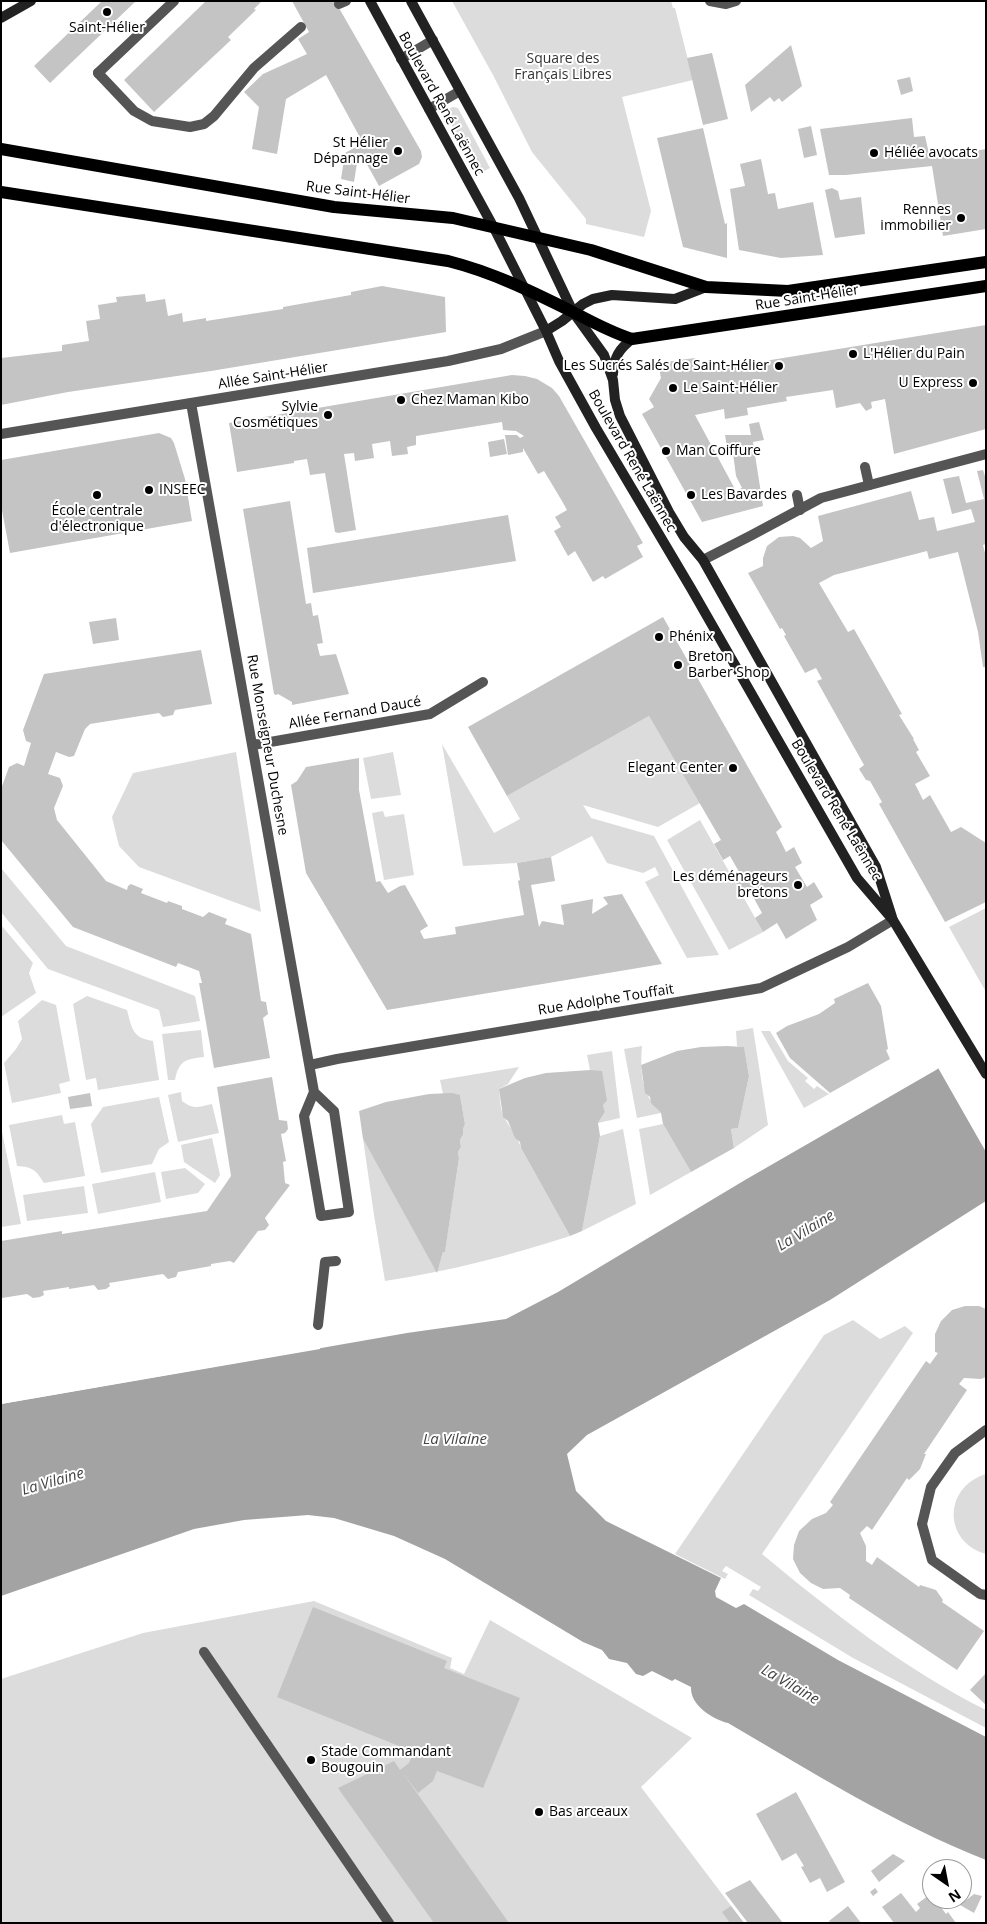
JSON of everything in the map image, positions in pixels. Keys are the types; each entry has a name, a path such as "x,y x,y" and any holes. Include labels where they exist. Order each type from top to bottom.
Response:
{"main road":[{"path":"1,18 31,1"},
{"name":"Boulevard René Laënnec","path":"370,1 494,228 579,398 688,583 857,878 893,920 986,1074"},
{"name":"Boulevard René Laënnec","path":"411,1 519,198 574,312 604,355 613,380 615,400 625,425 669,512 684,537 703,560 876,867 893,920"},
{"name":"Rue Saint-Hélier","path":"1,148 334,207 453,218 591,250 706,287 788,291 986,262"},
{"name":"Rue Saint-Hélier","path":"1,192 448,262 474,268 574,312 614,333 632,339 986,286"},
{"name":"Rue Saint-Hélier","path":"546,331 593,299 612,295 675,299 706,287"},
{"path":"613,380 614,359 621,348 632,339"}],"street":[{"path":"174,1 98,73 134,112 152,122 190,127 204,124 214,116 254,68 300,27"},
{"path":"710,1 726,4 736,1"},
{"path":"401,58 433,40"},
{"path":"428,109 460,91"},
{"name":"Allée Saint-Hélier","path":"1,434 448,361 501,349 546,331"},
{"name":"Rue Monseigneur Duchesne","path":"191,403 314,1092"},
{"path":"703,560 821,498 986,454"},
{"path":"865,467 869,485"},
{"path":"797,495 800,510"},
{"name":"Allée Fernand Daucé","path":"253,745 430,714 484,682"},
{"name":"Rue Adolphe Touffait","path":"310,1066 356,1056 760,988 848,947 893,920"},
{"path":"314,1092 334,1111 349,1212 321,1216 304,1116 314,1092"},
{"path":"318,1325 325,1262 336,1261"},
{"path":"986,1430 955,1453 931,1487 922,1524 932,1560 980,1594 986,1595"},
{"path":"204,1652 389,1923"}],"green space":[{"name":"Square des Français Libres","path":"452,1 671,1 673,8 675,8 693,80 622,97 651,211 644,237 586,224 586,219 532,152 493,75"},
{"path":"458,108 490,168 479,174 446,115 447,109"},
{"path":"649,716 700,803 658,827 583,805 591,818 654,836 719,955 687,958 645,882 659,875 655,867 643,873 607,863 592,836 551,857 517,863 463,866 442,744 494,833 520,819 507,796"},
{"path":"236,752 261,912 139,867 119,846 112,817 133,773"},
{"path":"393,752 401,795 371,799 363,758"},
{"path":"383,811 385,817 404,814 414,875 384,880 372,813"},
{"path":"700,820 763,932 729,950 667,840"},
{"path":"1,868 66,946 195,996 200,1021 163,1027 159,1010 48,969 1,912"},
{"path":"986,908 986,992 949,927"},
{"path":"1,925 33,963 29,973 36,993 1,1017"},
{"path":"87,996 127,1010 132,1027 137,1035 146,1040 153,1041 159,1080 98,1090 96,1078 86,1080 73,1004"},
{"path":"42,1000 56,1005 70,1081 59,1084 61,1093 12,1103 4,1063 22,1039 18,1021"},
{"path":"753,1028 768,1125 734,1148 731,1129 738,1128 749,1076 744,1048 737,1046 736,1031"},
{"path":"201,1030 204,1057 184,1062 179,1068 175,1080 168,1080 162,1034"},
{"path":"761,1031 770,1031 788,1061 808,1078 805,1081 814,1089 817,1086 829,1094 804,1108"},
{"path":"642,1046 641,1065 643,1082 649,1098 661,1113 637,1118 624,1049"},
{"path":"612,1051 620,1118 598,1123 605,1112 603,1105 607,1101 590,1070 587,1055"},
{"path":"519,1067 508,1084 499,1089 502,1111 570,1236 437,1272 443,1252 445,1251 459,1158 458,1152 461,1147 460,1140 465,1124 460,1095 443,1094 440,1080"},
{"path":"181,1092 182,1101 190,1106 197,1107 212,1104 219,1133 178,1142 168,1095"},
{"path":"159,1097 169,1142 159,1149 152,1164 101,1173 91,1124 103,1107"},
{"path":"62,1115 64,1124 75,1122 85,1176 44,1183 34,1170 17,1166 9,1125"},
{"path":"663,1124 691,1172 650,1195 639,1129"},
{"path":"1,1127 21,1224 1,1227"},
{"path":"623,1129 636,1204 582,1231 600,1136"},
{"path":"212,1138 220,1175 215,1183 184,1162 181,1145"},
{"path":"363,1139 437,1272 385,1281"},
{"path":"185,1168 205,1184 198,1193 166,1199 161,1172"},
{"path":"155,1172 161,1202 98,1214 92,1184"},
{"path":"84,1186 88,1213 27,1221 23,1195"},
{"path":"853,1320 880,1339 905,1326 913,1333 762,1554 842,1618 898,1658 986,1710 986,1728 853,1658 749,1595 753,1589 758,1591 761,1587 726,1566 722,1571 728,1574 725,1579 675,1554 824,1335"},
{"path":"986,1474 986,1554 972,1548 962,1538 956,1527 954,1514 956,1502 962,1490 972,1481"},
{"name":"Stade Commandant Bougouin","path":"314,1601 452,1658 450,1668 464,1674 490,1620 692,1738 641,1787 744,1923 1,1923 1,1679 143,1633"}],"water":[{"name":"La Vilaine","path":"986,1036 986,1201 830,1300 587,1435 567,1454 576,1491 606,1521 721,1578 715,1591 716,1597 736,1608 744,1604 838,1660 986,1737 986,1860 952,1846 887,1814 728,1723 709,1715 694,1700 691,1687 675,1679 672,1681 652,1671 643,1676 636,1674 627,1663 609,1659 602,1650 583,1642 445,1559 394,1536 334,1518 308,1515 244,1520 194,1529 1,1596 1,1404 407,1333 506,1319 558,1292 745,1180 936,1070"}],"pier":[{"path":"986,1034 986,1152 937,1066"},
{"path":"320,1346 320,1349 1,1404 1,1402"}],"building":[{"path":"102,1 136,1 50,83 34,66"},
{"path":"206,1 262,1 254,9 256,10 228,37 231,40 154,112 124,80"},
{"path":"292,1 335,1 421,151 422,157 419,164 379,186 364,159 357,163 354,182 341,179 345,153 363,143 326,75 286,99 277,154 252,149 259,107 244,92 263,74 307,54 298,39 309,32"},
{"path":"791,45 802,86 782,102 779,98 774,102 770,97 751,112 745,85"},
{"path":"712,53 728,119 703,125 687,58"},
{"path":"910,77 913,91 901,95 897,80"},
{"path":"912,118 914,137 925,136 930,158 986,149 986,229 943,236 932,166 829,175 820,129"},
{"path":"811,126 817,155 804,158 798,129"},
{"path":"703,128 725,224 727,223 727,258 683,247 657,138"},
{"path":"761,159 768,194 775,193 778,209 813,202 823,255 781,258 739,250 730,189 745,186 740,164"},
{"path":"832,188 838,191 840,200 861,197 865,234 835,238 825,190"},
{"path":"382,286 445,297 446,332 211,371 68,392 1,405 1,358 62,351 62,345 89,341 86,321 100,319 98,305 117,302 116,297 145,294 146,302 165,299 168,316 182,313 183,322 206,318 206,321 283,309 283,307 351,295 351,292"},
{"path":"986,325 986,429 894,454 885,399 871,402 872,408 866,411 860,403 836,408 833,390 786,397 787,401 747,408 748,415 725,419 724,409 695,415 736,491 742,488 736,476 733,453 728,453 725,435 751,435 749,424 759,422 764,440 753,442 763,506 702,522 642,414 654,407 649,399 661,378 658,363 695,358 697,372"},
{"path":"512,375 537,379 552,388 559,396 643,543 637,546 643,557 605,579 603,576 593,582 575,551 568,556 554,531 561,527 555,517 567,510 562,501 544,471 538,474 523,448 523,452 508,455 505,435 517,435 520,438 524,436 516,431 503,430 502,422 416,436 416,445 407,447 408,454 392,456 390,441 372,444 374,458 355,461 354,453 344,454 356,530 335,532 325,473 310,475 307,459 294,461 294,463 237,472 229,423"},
{"path":"159,433 171,438 174,443 185,479 192,521 10,553 1,505 1,460"},
{"path":"504,439 507,454 490,457 488,442"},
{"path":"983,470 986,479 986,544 983,545 986,557 986,667 983,667 978,632 958,552 929,559 927,551 834,575 819,583 848,632 854,629 902,714 899,715 914,739 919,750 916,752 930,776 915,784 923,800 930,795 951,832 961,827 986,843 986,902 945,922 879,804 882,802 870,781 866,780 859,769 864,765 817,681 822,679 816,668 805,673 784,636 786,635 782,628 780,629 748,573 763,566 763,558 767,546 779,537 793,536 800,538 811,548 823,541 818,516 911,491 919,520 934,517 937,531 975,522 971,509 952,514 943,479 959,476 966,503 984,499 977,471"},
{"path":"290,501 306,604 311,603 313,616 318,615 323,643 317,644 320,656 336,654 349,694 292,705 292,702 278,694 274,694 243,509"},
{"path":"508,515 516,561 313,593 307,548"},
{"path":"663,617 782,827 776,832 786,852 794,847 802,863 795,867 807,887 814,882 823,897 810,905 817,920 786,939 777,923 763,932 755,918 762,913 751,893 744,897 735,881 742,877 730,856 723,860 714,844 721,840 649,716 507,796 468,727"},
{"path":"116,618 119,640 93,644 89,622"},
{"path":"201,650 212,704 175,710 173,715 163,717 159,713 90,724 85,729 74,756 69,757 56,752 48,774 60,778 63,786 54,808 57,820 106,881 127,890 131,884 143,889 141,893 167,903 168,901 182,906 182,909 203,917 209,912 227,919 225,924 251,934 261,1001 266,1002 268,1014 263,1018 270,1058 214,1068 199,983 202,983 199,971 178,963 176,967 73,927 1,840 1,789 9,767 17,763 24,766 31,743 26,741 23,730 44,674"},
{"path":"359,758 359,790 376,882 380,881 388,893 405,885 428,926 420,931 424,939 456,934 455,927 524,915 517,863 551,857 555,881 531,885 539,927 542,921 564,925 561,905 593,899 592,914 608,904 603,897 622,894 662,964 387,1010 306,873 291,785 297,781 306,767"},
{"path":"868,983 881,1006 888,1049 886,1050 890,1059 830,1093 790,1058 776,1033 787,1026 819,1014 835,1003 834,999"},
{"path":"701,1047 744,1047 749,1076 738,1128 731,1129 734,1148 691,1172 663,1124 661,1113 651,1103 650,1097 645,1093 641,1065 677,1051"},
{"path":"602,1071 607,1101 603,1105 605,1112 598,1123 600,1136 582,1231 570,1236 521,1148 520,1142 515,1138 508,1121 503,1117 499,1089 525,1078 546,1073"},
{"path":"272,1077 279,1120 287,1121 288,1129 285,1133 281,1134 286,1161 283,1162 285,1183 290,1185 265,1218 269,1225 265,1230 258,1231 234,1263 230,1261 211,1264 211,1266 178,1272 176,1277 168,1279 163,1274 109,1283 110,1286 106,1289 98,1290 94,1285 69,1289 69,1287 43,1291 44,1295 40,1297 33,1298 27,1294 2,1298 1,1241 62,1231 62,1234 207,1211 231,1176 217,1087"},
{"path":"90,1093 92,1106 70,1109 68,1097"},
{"path":"452,1093 460,1095 465,1124 460,1140 461,1147 458,1152 459,1158 445,1252 443,1252 437,1273 363,1139 359,1111 386,1102 429,1094"},
{"path":"965,1306 979,1306 986,1309 986,1377 981,1379 964,1378 959,1384 967,1390 924,1454 926,1454 920,1469 909,1480 907,1478 872,1530 867,1526 860,1533 866,1546 866,1561 872,1565 877,1557 919,1587 920,1585 936,1590 943,1600 942,1602 984,1631 957,1670 849,1598 850,1595 840,1588 823,1589 811,1583 800,1573 793,1559 794,1545 799,1531 812,1519 826,1513 833,1505 830,1502 926,1361 930,1364 938,1353 935,1352 935,1334 941,1321 952,1310"},
{"path":"313,1607 447,1661 444,1668 520,1698 483,1788 437,1771 433,1781 418,1793 402,1772 509,1923 434,1923 338,1788 394,1761 400,1770 409,1763 414,1752 277,1697"},
{"path":"986,1673 986,1705 970,1690"},
{"path":"796,1792 845,1882 827,1892 820,1878 810,1883 801,1867 804,1866 796,1853 782,1861 756,1814"},
{"path":"893,1854 905,1861 879,1882 871,1871"},
{"path":"750,1880 783,1923 748,1923 725,1893"},
{"path":"875,1888 878,1892 873,1896 870,1892"},
{"path":"901,1893 916,1912 920,1908 917,1904 922,1900 922,1909 942,1909 946,1914 948,1912 956,1923 894,1923 882,1907"},
{"path":"974,1894 982,1896 974,1913 967,1909 972,1909 972,1896"},
{"path":"731,1906 744,1923 730,1923 722,1912"},
{"path":"848,1906 861,1923 830,1923 829,1921"}],"place":[{"name":"Saint-Hélier","path":"107,12"},
{"name":"St Hélier Dépannage","path":"398,151"},
{"name":"Héliée avocats","path":"874,153"},
{"name":"Rennes immobilier","path":"961,218"},
{"name":"L'Hélier du Pain","path":"853,354"},
{"name":"Les Sucrés Salés de Saint-Hélier","path":"779,366"},
{"name":"U Express","path":"973,383"},
{"name":"Le Saint-Hélier","path":"673,388"},
{"name":"Chez Maman Kibo","path":"401,400"},
{"name":"Sylvie Cosmétiques","path":"328,415"},
{"name":"Man Coiffure","path":"666,451"},
{"name":"INSEEC","path":"149,490"},
{"name":"École centrale d'électronique","path":"97,495"},
{"name":"Les Bavardes","path":"691,495"},
{"name":"Phénix","path":"659,637"},
{"name":"Breton Barber Shop","path":"678,665"},
{"name":"Elegant Center","path":"733,768"},
{"name":"Les déménageurs bretons","path":"798,885"},
{"name":"Stade Commandant Bougouin","path":"311,1760"},
{"name":"Bas arceaux","path":"539,1812"}]}
